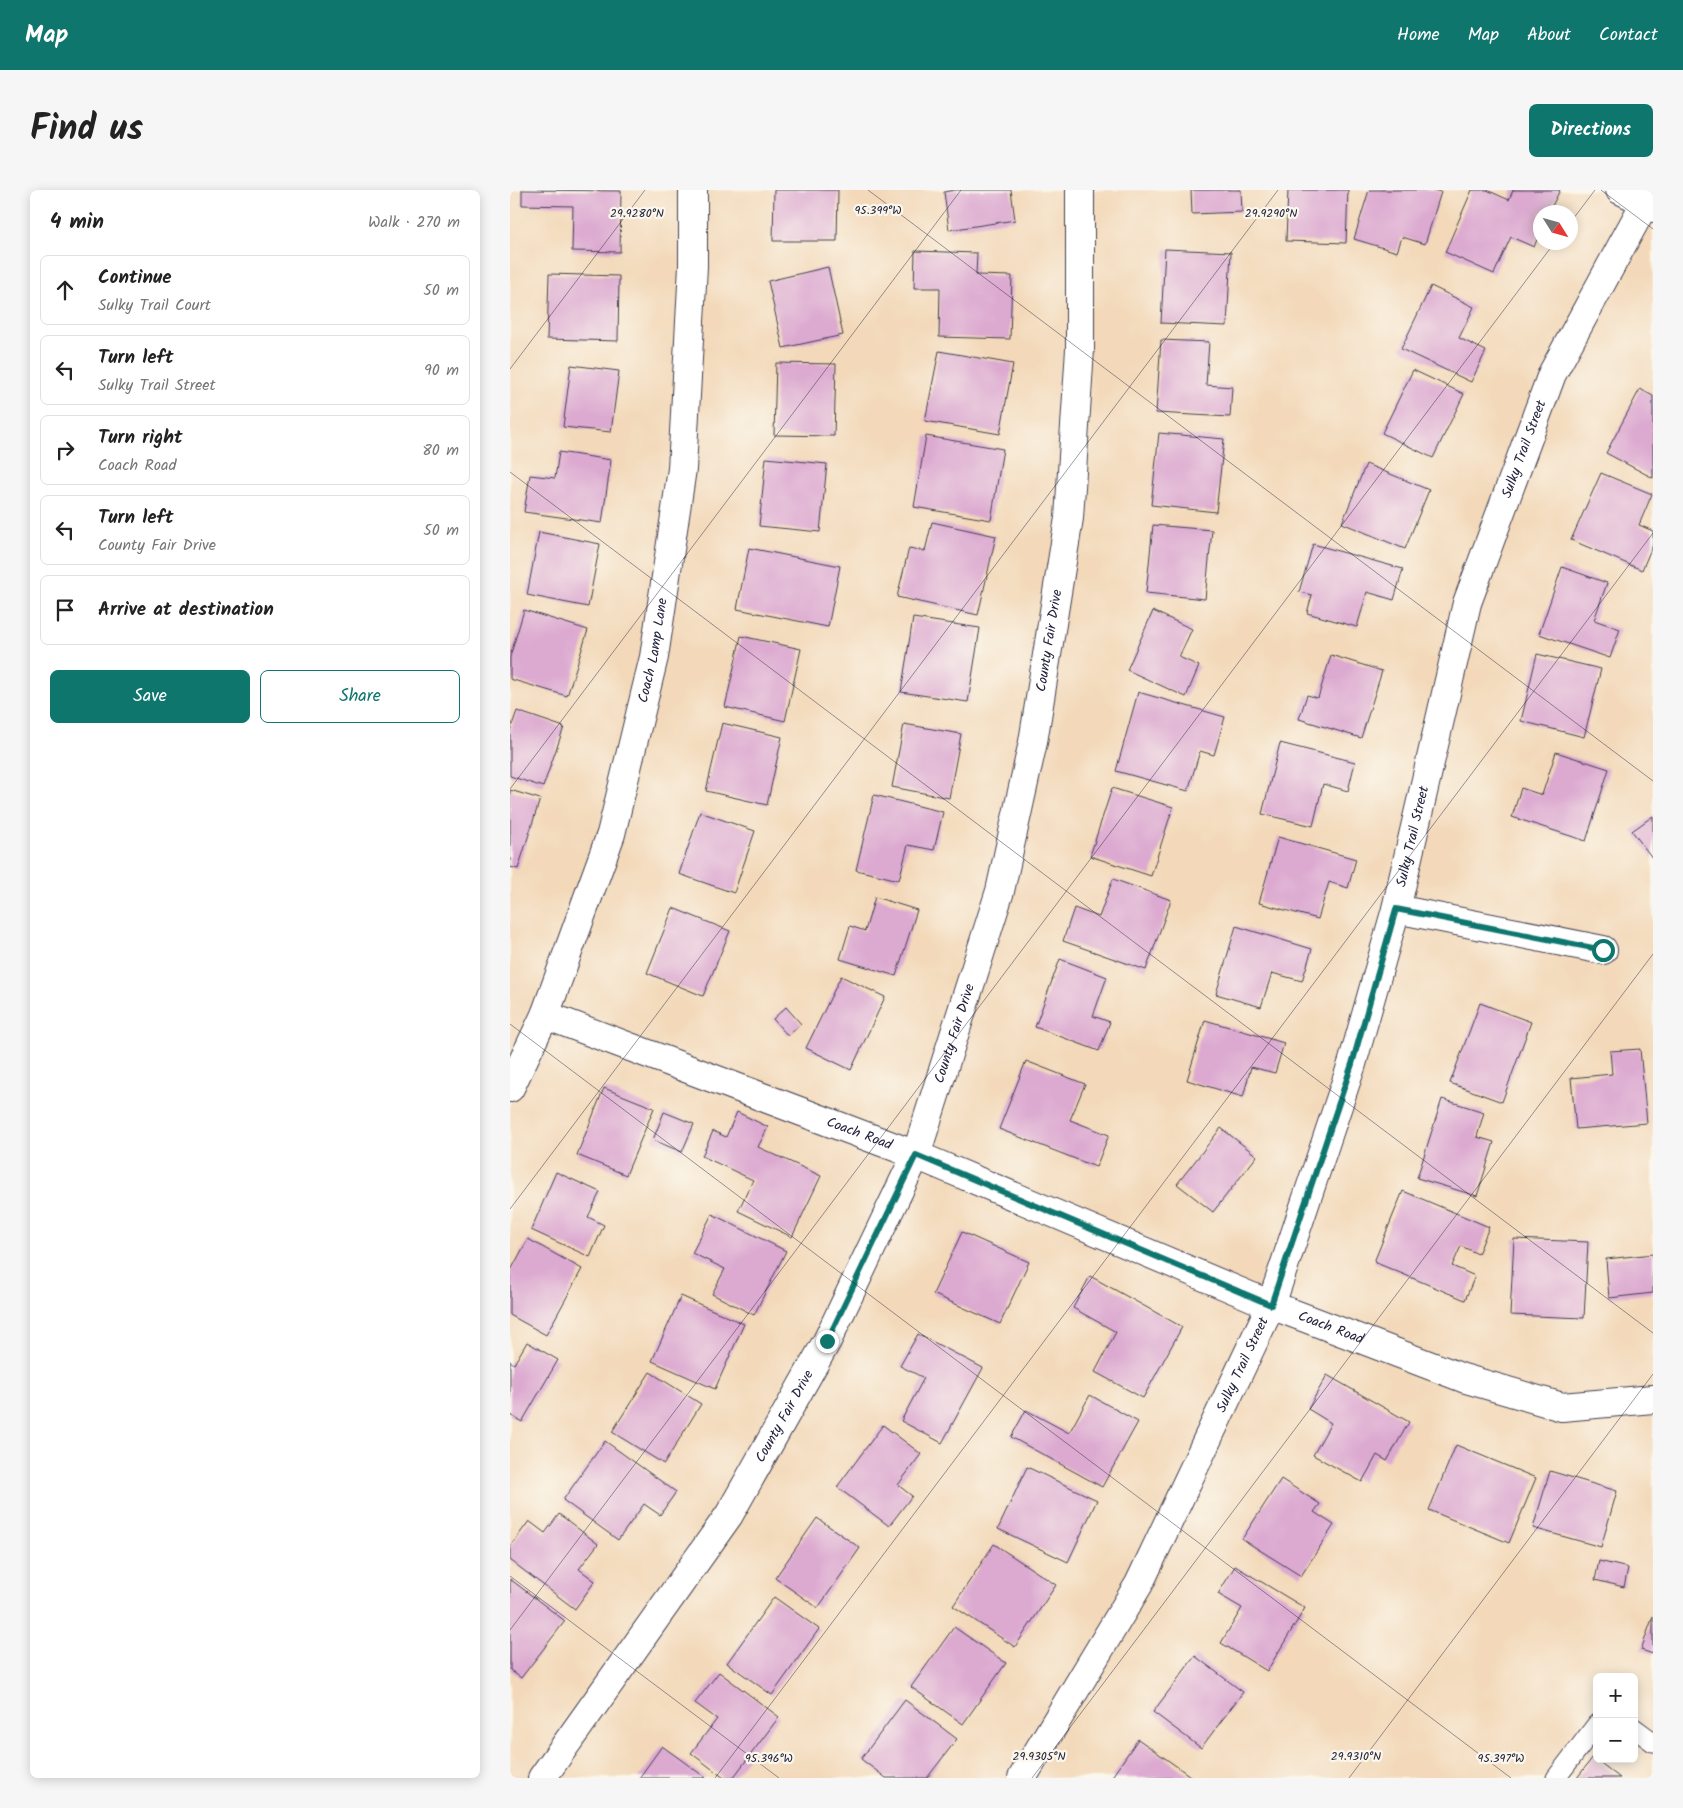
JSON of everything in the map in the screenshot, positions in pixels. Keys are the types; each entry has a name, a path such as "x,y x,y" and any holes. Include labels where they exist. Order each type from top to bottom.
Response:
{"street":[{"name":"Coach Lamp Lane","path":"510,1088 545,1015 611,834 654,657 682,469 693,266 693,190"},
{"name":"County Fair Drive","path":"542,1778 729,1515 827,1341 916,1155 1000,891 1033,742 1069,518 1080,348 1080,190"},
{"path":"1620,190 1650,200"},
{"name":"Sulky Trail Street","path":"1022,1778 1139,1584 1271,1305 1352,1064 1396,909 1466,603 1552,374 1650,200"},
{"path":"1396,909 1603,950"},
{"name":"Coach Road","path":"545,1015 916,1155 1271,1305 1463,1378 1562,1407 1653,1399"}],"lane":[{"path":"1556,1778 1593,1729"},
{"path":"1638,1731 1653,1742"}],"building":[{"path":"522,190 621,191 620,252 572,251 573,206 522,205"},
{"path":"774,190 838,190 837,241 773,241"},
{"path":"955,190 1011,190 1015,220 949,230 944,192"},
{"path":"1191,190 1241,190 1242,212 1192,214"},
{"path":"1288,190 1348,190 1346,243 1286,241"},
{"path":"1369,190 1433,190 1441,192 1425,244 1402,237 1397,252 1354,239"},
{"path":"1472,190 1487,190 1509,200 1513,190 1560,190 1552,205 1533,205 1533,247 1511,237 1494,274 1445,252"},
{"path":"1165,249 1231,252 1227,326 1161,323"},
{"path":"915,251 977,253 976,275 1012,276 1010,339 939,337 940,288 914,288"},
{"path":"828,267 843,335 783,348 768,281"},
{"path":"549,274 619,276 618,341 547,339"},
{"path":"1431,286 1474,307 1459,338 1486,351 1471,382 1401,349"},
{"path":"1161,340 1209,342 1206,385 1232,387 1230,417 1156,413"},
{"path":"939,351 1013,364 1000,434 925,421"},
{"path":"776,363 836,364 834,436 774,435"},
{"path":"571,365 619,371 611,432 563,427"},
{"path":"1413,370 1464,394 1433,458 1382,433"},
{"path":"1640,389 1653,396 1653,478 1606,453"},
{"path":"1159,433 1224,439 1216,512 1151,505"},
{"path":"926,436 1003,449 991,520 914,507"},
{"path":"559,452 611,460 602,523 524,512 530,475 555,478"},
{"path":"766,458 827,464 820,532 759,526"},
{"path":"1366,464 1429,490 1405,549 1342,523"},
{"path":"1601,473 1652,494 1639,525 1653,531 1653,544 1642,570 1571,540"},
{"path":"932,522 996,536 978,615 897,597 909,548 925,551"},
{"path":"1153,525 1212,530 1205,599 1146,593"},
{"path":"539,532 600,544 588,607 527,595"},
{"path":"1313,544 1403,569 1394,600 1367,592 1357,627 1307,613 1312,595 1299,592"},
{"path":"749,548 840,566 828,627 737,609"},
{"path":"1562,567 1607,583 1594,620 1620,629 1610,658 1539,634"},
{"path":"524,610 588,630 567,696 510,679 510,657"},
{"path":"1153,611 1192,629 1179,657 1199,666 1186,697 1127,670"},
{"path":"913,618 980,628 968,702 901,692"},
{"path":"741,636 801,649 785,721 725,707"},
{"path":"1537,654 1601,669 1584,737 1521,721"},
{"path":"1331,655 1382,671 1361,738 1299,719 1307,695 1318,698"},
{"path":"1138,692 1225,717 1214,755 1200,751 1188,791 1116,771"},
{"path":"517,711 564,727 543,787 510,776 510,731"},
{"path":"722,723 782,737 767,805 706,791"},
{"path":"904,724 961,734 949,798 892,787"},
{"path":"1280,743 1355,762 1348,791 1323,784 1313,826 1262,814"},
{"path":"1556,752 1609,769 1586,841 1512,817 1521,788 1542,795"},
{"path":"1112,788 1173,807 1151,876 1090,856"},
{"path":"510,790 540,799 518,869 510,867"},
{"path":"874,795 943,812 934,850 908,845 899,880 856,870"},
{"path":"700,812 755,831 734,893 679,874"},
{"path":"1653,816 1653,859 1632,831"},
{"path":"1278,837 1356,859 1348,888 1329,882 1318,919 1259,903"},
{"path":"1113,879 1171,900 1146,970 1063,941 1074,908 1099,917"},
{"path":"875,897 917,910 896,976 840,959 850,926 865,931"},
{"path":"673,908 730,931 703,996 647,973"},
{"path":"1236,926 1312,949 1302,981 1272,973 1261,1007 1216,994"},
{"path":"1060,959 1107,977 1093,1016 1110,1022 1099,1051 1035,1027"},
{"path":"841,976 885,997 851,1070 806,1048"},
{"path":"1480,1003 1531,1022 1502,1102 1450,1083"},
{"path":"786,1007 801,1024 788,1036 773,1019"},
{"path":"1205,1020 1284,1043 1275,1073 1251,1067 1243,1097 1187,1080"},
{"path":"1640,1049 1647,1123 1576,1129 1571,1078 1612,1074 1610,1051"},
{"path":"1026,1061 1085,1084 1070,1120 1109,1135 1096,1167 999,1129"},
{"path":"604,1088 654,1108 626,1175 577,1155"},
{"path":"1442,1099 1484,1112 1477,1137 1494,1142 1477,1196 1417,1178"},
{"path":"664,1112 694,1124 682,1152 653,1140"},
{"path":"737,1112 768,1127 758,1147 821,1176 792,1237 738,1211 753,1180 702,1156 713,1131 726,1137"},
{"path":"1221,1128 1257,1156 1213,1212 1177,1184"},
{"path":"556,1172 600,1192 588,1217 604,1225 590,1257 531,1230"},
{"path":"1403,1191 1489,1227 1478,1254 1461,1246 1452,1266 1475,1276 1465,1300 1374,1262"},
{"path":"712,1214 786,1251 754,1315 712,1294 725,1269 692,1253"},
{"path":"962,1232 1029,1262 1000,1324 933,1294"},
{"path":"528,1239 582,1269 546,1335 510,1315 510,1272"},
{"path":"1514,1239 1588,1242 1584,1318 1510,1315"},
{"path":"1653,1254 1653,1293 1609,1298 1606,1259"},
{"path":"1090,1276 1182,1327 1143,1398 1095,1372 1116,1332 1073,1308"},
{"path":"681,1296 744,1324 715,1389 652,1361"},
{"path":"918,1334 983,1368 942,1443 901,1421 924,1378 900,1366"},
{"path":"527,1342 558,1360 522,1422 510,1415 510,1361 514,1364"},
{"path":"650,1372 701,1404 664,1464 612,1432"},
{"path":"1327,1375 1409,1422 1387,1461 1377,1455 1362,1482 1313,1455 1331,1423 1308,1409"},
{"path":"1090,1395 1138,1422 1102,1487 1011,1437 1026,1410 1069,1433"},
{"path":"883,1425 921,1454 898,1485 912,1496 889,1526 837,1487"},
{"path":"605,1441 676,1492 660,1515 644,1504 618,1540 563,1500"},
{"path":"1456,1445 1536,1478 1509,1543 1429,1510"},
{"path":"1027,1467 1097,1500 1068,1562 998,1529"},
{"path":"1550,1471 1617,1491 1601,1547 1533,1528"},
{"path":"1281,1479 1320,1504 1314,1512 1334,1525 1301,1576 1242,1539"},
{"path":"559,1514 598,1544 579,1569 595,1581 575,1609 510,1560 510,1547 529,1521 545,1533"},
{"path":"817,1518 860,1548 818,1608 775,1578"},
{"path":"994,1544 1056,1585 1015,1647 953,1606"},
{"path":"1599,1561 1628,1568 1624,1587 1595,1580"},
{"path":"1235,1566 1305,1608 1267,1671 1221,1643 1242,1608 1218,1594"},
{"path":"510,1579 565,1621 521,1678 510,1670"},
{"path":"774,1597 819,1629 772,1695 727,1663"},
{"path":"1653,1616 1653,1654 1641,1650"},
{"path":"954,1627 1006,1663 963,1724 911,1687"},
{"path":"1195,1656 1243,1692 1201,1748 1153,1712"},
{"path":"719,1672 779,1717 733,1778 724,1778 691,1753 717,1719 695,1703"},
{"path":"905,1700 957,1739 927,1778 886,1778 861,1759"},
{"path":"1138,1739 1193,1778 1111,1778"},
{"path":"662,1746 706,1778 639,1778"},
{"path":"1593,1757 1593,1763 1601,1763 1620,1778 1577,1778"}],"route":[{"path":"827,1341 916,1155 1271,1305 1352,1064 1396,909 1603,950"}]}
